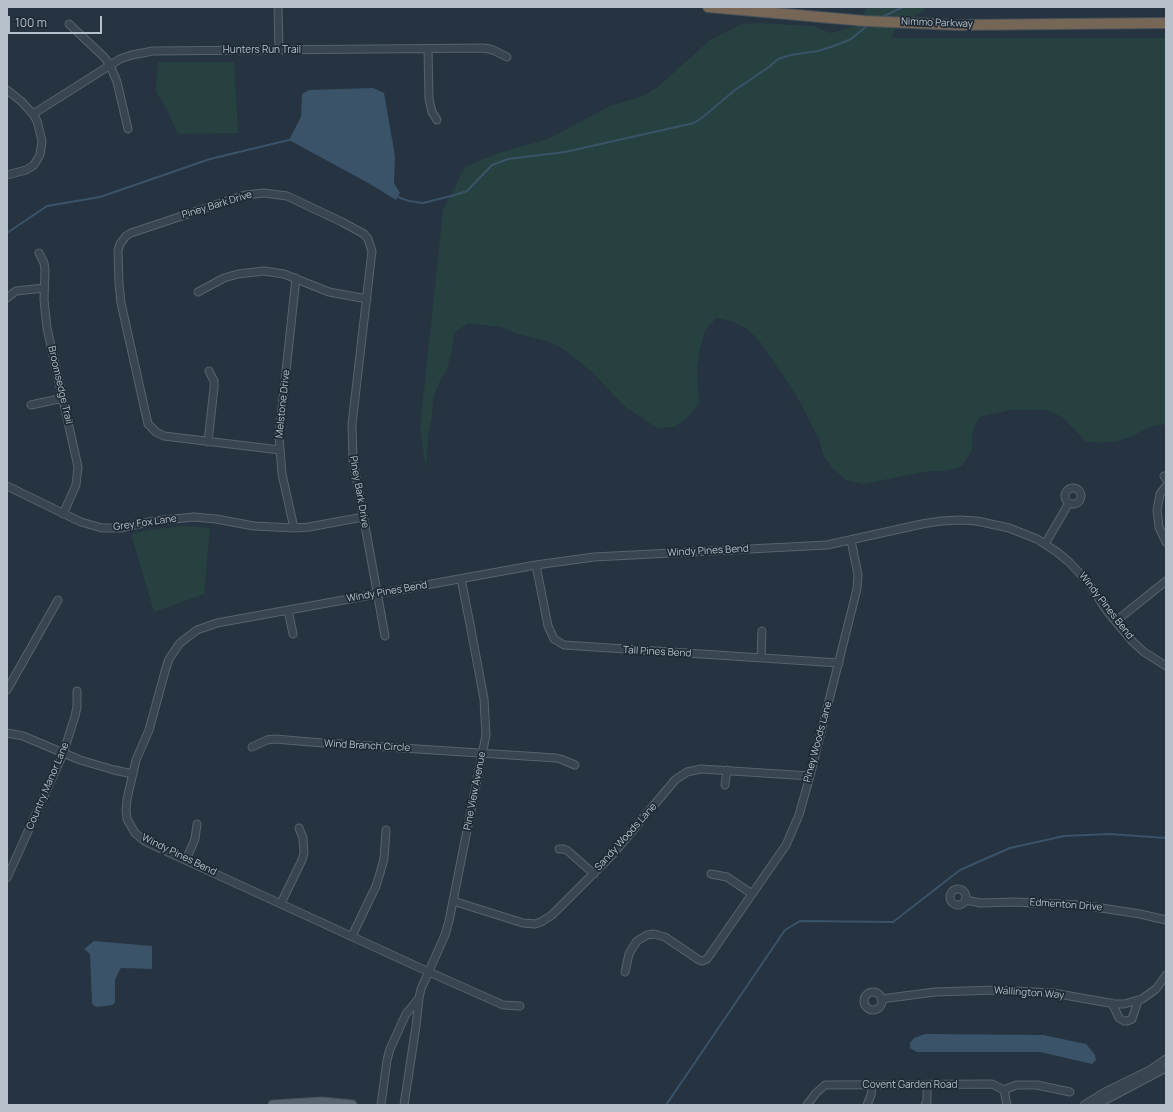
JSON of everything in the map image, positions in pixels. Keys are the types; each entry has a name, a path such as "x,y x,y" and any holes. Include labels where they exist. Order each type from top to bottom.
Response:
{"highway":[{"name":"Nimmo Parkway","path":"708,7 865,21 958,25 1166,23"}],"main road":[{"path":"273,1105 322,1102 352,1105"}],"street":[{"path":"278,7 279,50"},
{"path":"70,24 104,57 110,65 117,82 128,129"},
{"path":"428,48 429,99 432,112 436,120"},
{"name":"Hunters Run Trail","path":"33,114 110,65 132,55 153,51 484,48 493,50 506,57"},
{"path":"7,90 21,100 33,114 42,141 38,162 30,168 7,175"},
{"name":"Piney Bark Drive","path":"280,450 161,435 152,429 146,420 121,304 118,250 122,240 126,236 131,233 245,195 264,193 283,195 315,208 364,234 368,239 372,251 352,430 353,460 385,636"},
{"name":"Broomsedge Trail","path":"39,253 44,263 45,270 44,288 47,328 78,467 76,485 63,514"},
{"path":"198,292 224,278 248,272 275,272 296,278 329,292 367,299"},
{"name":"Melstone Drive","path":"294,528 286,495 279,436 296,278"},
{"path":"7,298 16,292 44,288"},
{"path":"208,442 214,388 214,381 209,371"},
{"path":"30,405 63,398"},
{"name":"Grey Fox Lane","path":"7,486 81,522 102,528 120,528 154,521 194,517 216,519 254,526 294,528 309,527 363,517"},
{"path":"1166,486 1160,494 1157,510 1159,527 1166,542"},
{"path":"1045,544 1069,503"},
{"name":"Windy Pines Bend","path":"520,1006 503,1005 146,842 140,837 130,826 127,819 127,799 139,752 149,730 166,668 172,654 180,643 197,630 206,626 536,565 594,557 815,546 922,524 960,520 977,521 1009,528 1037,539 1045,544 1069,562 1079,572 1128,636 1144,652 1166,666"},
{"name":"Piney Woods Lane","path":"625,972 629,954 633,947 642,937 647,935 654,934 665,937 699,960 702,961 707,959 786,845 799,815 810,776 858,583 858,575 850,540"},
{"name":"Tall Pines Bend","path":"536,565 548,626 554,639 564,645 839,663"},
{"name":"Pine View Avenue","path":"404,1105 419,998 444,935 453,901 486,735 484,699 470,619 461,579"},
{"path":"1116,621 1166,581"},
{"path":"7,690 58,600"},
{"path":"288,610 293,634"},
{"path":"761,658 762,631"},
{"name":"Country Manor Lane","path":"7,878 63,754 76,716 78,701 77,691"},
{"path":"7,733 23,736 63,754 97,766 134,774"},
{"name":"Wind Branch Circle","path":"252,747 267,740 275,739 556,758 575,766"},
{"name":"Sandy Woods Lane","path":"453,901 523,923 534,924 546,920 594,874 630,836 680,776 701,768 810,776"},
{"path":"725,785 727,770"},
{"path":"186,860 195,839 197,824"},
{"path":"281,903 304,853 303,838 299,828"},
{"path":"352,936 380,873 384,860 386,830"},
{"path":"559,849 568,851 594,874"},
{"path":"711,874 728,877 752,894"},
{"name":"Edmenton Drive","path":"965,900 981,903 1014,902 1082,905 1112,909 1166,920"},
{"name":"Wallington Way","path":"881,999 935,992 997,990 1053,993 1124,1004 1138,1000 1149,994 1156,989 1166,975"},
{"name":"Pine View Avenue","path":"381,1105 387,1060 390,1049 406,1014 419,998"},
{"path":"1112,1003 1119,1018 1127,1021 1132,1019 1138,1000"},
{"path":"1084,1105 1166,1059"},
{"path":"1096,1105 1166,1068"},
{"name":"Covent Garden Road","path":"807,1105 816,1093 825,1086 992,1084 1004,1090"},
{"path":"867,1105 871,1095 872,1085"},
{"path":"925,1105 927,1085"},
{"path":"1007,1105 1004,1090 1016,1085 1037,1085 1070,1092"}],"green space":[{"path":"867,7 925,7 924,10 896,28 891,38 1166,38 1166,424 1149,427 1118,441 1102,443 1085,441 1062,417 1046,410 1010,410 979,417 972,433 972,450 962,466 945,471 929,471 863,484 846,480 833,469 824,456 819,439 796,395 759,340 746,328 732,321 716,318 705,331 697,367 699,403 687,418 674,427 657,428 627,408 591,371 565,350 550,342 518,334 501,327 468,323 454,333 452,351 447,368 433,399 432,417 428,435 426,469 420,428 443,210 465,167 498,153 548,139 610,106 643,96 659,86 710,40 742,24 759,23 813,26 831,33 858,25"},
{"path":"158,62 234,62 238,133 178,134 166,108 156,92"},
{"path":"182,526 210,528 204,594 154,612 131,534"}],"water":[{"path":"373,88 384,93 395,156 394,183 400,193 396,200 370,184 289,140 301,117 302,94 309,90"},
{"path":"94,941 152,946 152,969 121,968 119,971 115,980 115,1002 113,1005 97,1007 93,1005 92,1002 90,954 84,949"},
{"path":"925,1034 1043,1035 1086,1044 1095,1055 1096,1060 1092,1064 1040,1052 917,1052 910,1048 910,1043 914,1038"}],"waterway":[{"path":"880,18 903,7"},
{"path":"396,195 409,201 423,203 467,191 492,165 508,159 565,152 694,123 735,90 769,67 778,59 791,55 818,51 834,46 851,39 868,25"},
{"path":"7,233 47,206 100,197 210,159 289,140"},
{"path":"666,1105 785,930 800,921 893,922 960,870 1010,848 1064,836 1109,834 1166,838"}]}
